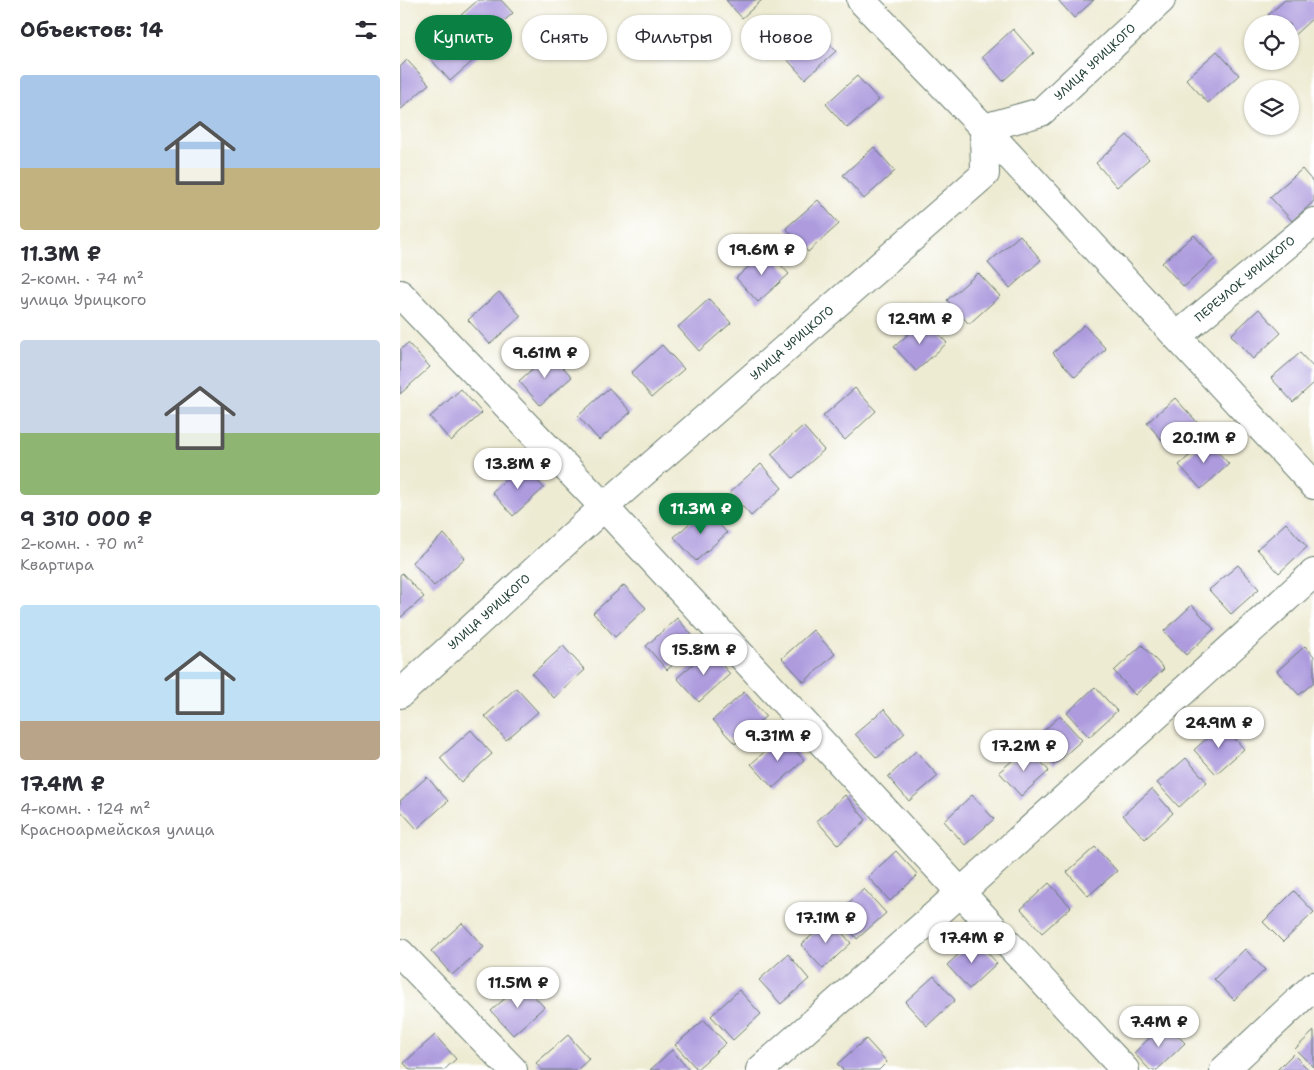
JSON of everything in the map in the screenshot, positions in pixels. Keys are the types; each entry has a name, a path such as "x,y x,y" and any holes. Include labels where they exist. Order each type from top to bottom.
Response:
{"street":[{"path":"862,0 984,128 1314,485"},
{"name":"УЛИЦА УРИЦКОГО","path":"400,694 604,507 985,174 984,128 1041,112 1162,0"},
{"name":"ПЕРЕУЛОК УРИЦКОГО","path":"1177,336 1314,222"},
{"path":"400,294 604,507 1125,1070"},
{"path":"760,1070 960,893 1314,573"},
{"path":"400,953 513,1070"},
{"path":"1224,1070 1314,986"}],"building":[{"path":"478,0 501,0 513,13 511,15 461,15"},
{"path":"726,0 762,0 745,15 741,15 741,17"},
{"path":"1058,0 1094,0 1074,18"},
{"path":"1285,0 1312,0 1314,3 1314,17 1299,31 1299,15 1268,15"},
{"path":"1013,29 1034,53 1003,81 982,57"},
{"path":"831,46 836,51 831,56"},
{"path":"1217,51 1239,75 1208,103 1186,79"},
{"path":"407,60 429,84 400,110 400,67"},
{"path":"432,60 474,60 450,81"},
{"path":"788,60 826,60 805,79"},
{"path":"857,76 879,100 847,128 826,104"},
{"path":"1127,135 1149,159 1117,187 1096,163"},
{"path":"874,147 895,171 864,199 843,175"},
{"path":"1302,169 1314,183 1314,201 1292,221 1270,197"},
{"path":"818,200 839,224 808,252 786,228"},
{"path":"1020,235 1041,260 1010,288 988,263"},
{"path":"1194,235 1215,259 1184,287 1162,263"},
{"path":"767,250 789,274 758,302 736,278"},
{"path":"978,273 1000,296 969,324 947,300"},
{"path":"499,292 521,316 490,344 468,320"},
{"path":"709,299 731,323 699,351 678,327"},
{"path":"1259,309 1281,333 1253,359 1231,335"},
{"path":"925,319 947,343 916,371 894,347"},
{"path":"1084,325 1106,349 1075,377 1053,353"},
{"path":"408,343 430,367 400,394 400,350"},
{"path":"662,345 684,369 652,397 631,373"},
{"path":"550,353 572,377 540,405 519,381"},
{"path":"1300,353 1314,368 1314,383 1293,402 1271,378"},
{"path":"609,388 631,412 599,440 578,416"},
{"path":"855,388 876,411 845,440 823,416"},
{"path":"461,389 482,413 451,441 430,417"},
{"path":"1175,398 1197,422 1168,447 1147,423"},
{"path":"803,426 824,450 793,478 771,454"},
{"path":"1207,440 1229,464 1201,489 1179,465"},
{"path":"523,464 544,488 513,516 492,492"},
{"path":"761,464 782,488 751,516 730,492"},
{"path":"706,509 727,533 696,561 674,537"},
{"path":"1286,523 1307,547 1279,573 1257,549"},
{"path":"444,534 465,558 434,586 412,562"},
{"path":"1238,565 1259,589 1231,614 1209,590"},
{"path":"402,573 424,597 400,618 400,575"},
{"path":"624,585 646,608 615,637 593,613"},
{"path":"1192,605 1214,629 1186,655 1164,631"},
{"path":"677,618 698,642 667,670 646,646"},
{"path":"813,630 835,654 804,682 782,658"},
{"path":"1142,645 1164,669 1135,695 1114,671"},
{"path":"563,646 585,670 554,698 532,674"},
{"path":"1305,646 1314,656 1314,682 1299,695 1277,671"},
{"path":"709,650 730,674 699,702 677,678"},
{"path":"1095,687 1117,711 1089,737 1067,713"},
{"path":"516,688 538,712 506,740 485,716"},
{"path":"744,692 766,716 735,744 713,720"},
{"path":"884,709 905,733 877,758 855,734"},
{"path":"1060,716 1082,740 1054,765 1032,741"},
{"path":"1222,724 1244,749 1216,774 1194,750"},
{"path":"471,730 492,754 461,782 440,758"},
{"path":"782,736 804,760 773,788 751,764"},
{"path":"1028,747 1049,771 1021,796 999,772"},
{"path":"916,751 938,776 909,801 888,777"},
{"path":"1186,758 1207,782 1179,807 1157,783"},
{"path":"427,777 448,801 417,829 400,810 400,801"},
{"path":"1152,789 1173,813 1145,839 1123,815"},
{"path":"845,795 866,820 838,845 817,821"},
{"path":"972,795 994,819 965,845 944,821"},
{"path":"1095,847 1117,871 1088,896 1067,872"},
{"path":"896,851 918,875 890,901 868,877"},
{"path":"1049,883 1071,907 1042,933 1021,909"},
{"path":"864,889 886,913 857,939 836,914"},
{"path":"1294,891 1314,912 1283,942 1263,922"},
{"path":"830,919 851,943 823,969 801,945"},
{"path":"462,923 484,947 452,975 431,951"},
{"path":"975,939 997,963 969,989 947,965"},
{"path":"1245,949 1265,970 1234,1000 1214,979"},
{"path":"788,954 809,979 781,1004 759,980"},
{"path":"934,976 955,1000 927,1026 905,1002"},
{"path":"522,983 544,1007 513,1035 491,1011"},
{"path":"739,990 761,1014 733,1040 711,1016"},
{"path":"704,1020 726,1043 697,1069 675,1045"},
{"path":"1165,1023 1185,1043 1157,1070 1150,1070 1134,1053"},
{"path":"1314,1031 1314,1068 1295,1049"},
{"path":"435,1035 456,1059 444,1070 410,1070 404,1063"},
{"path":"568,1035 589,1059 577,1070 542,1070 536,1063"},
{"path":"866,1039 887,1062 879,1070 843,1070 837,1064"},
{"path":"672,1050 689,1070 650,1070"},
{"path":"1293,1054 1309,1070 1277,1070"}]}
